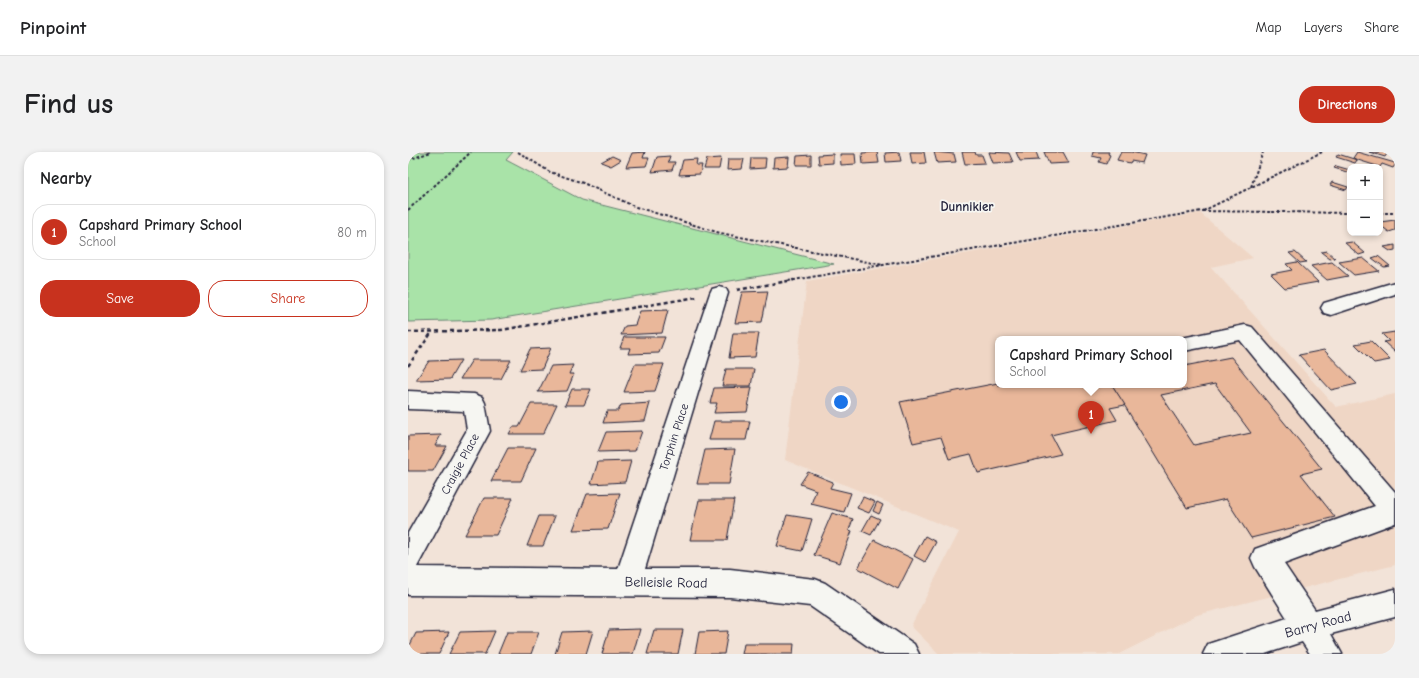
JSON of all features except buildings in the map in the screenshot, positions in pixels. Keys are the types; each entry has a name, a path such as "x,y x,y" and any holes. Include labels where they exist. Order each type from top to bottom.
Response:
{"street":[{"path":"1331,308 1395,288"},
{"name":"Torphin Place","path":"628,581 719,293"},
{"path":"1187,343 1245,332 1395,511 1264,558 1327,654"},
{"name":"Craigie Place","path":"408,400 474,403 479,431 408,558"},
{"name":"Belleisle Road","path":"408,581 628,581 730,583 815,594 904,654"},
{"name":"Barry Road","path":"1218,654 1309,626 1395,603"}],"path":[{"path":"408,160 431,152"},
{"path":"408,210 471,152"},
{"path":"518,152 550,172 583,183 636,208 720,233 885,266"},
{"path":"1251,187 1263,152"},
{"path":"1202,211 1322,152"},
{"path":"408,332 501,330 1202,211 1347,213"},
{"path":"1383,213 1395,213"},
{"path":"408,366 432,332"}],"shaded area":[{"path":"1200,213 1253,258 1211,267 1336,407 1395,394 1395,565 1197,615 1119,654 939,654 911,626 959,532 785,460 807,281"}],"green space":[{"path":"408,152 513,152 506,160 582,200 834,264 491,320 408,322"}],"place":[{"name":"Capshard Primary School","path":"1091,434"}],"district":[{"name":"Dunnikier","path":"967,206"}]}
